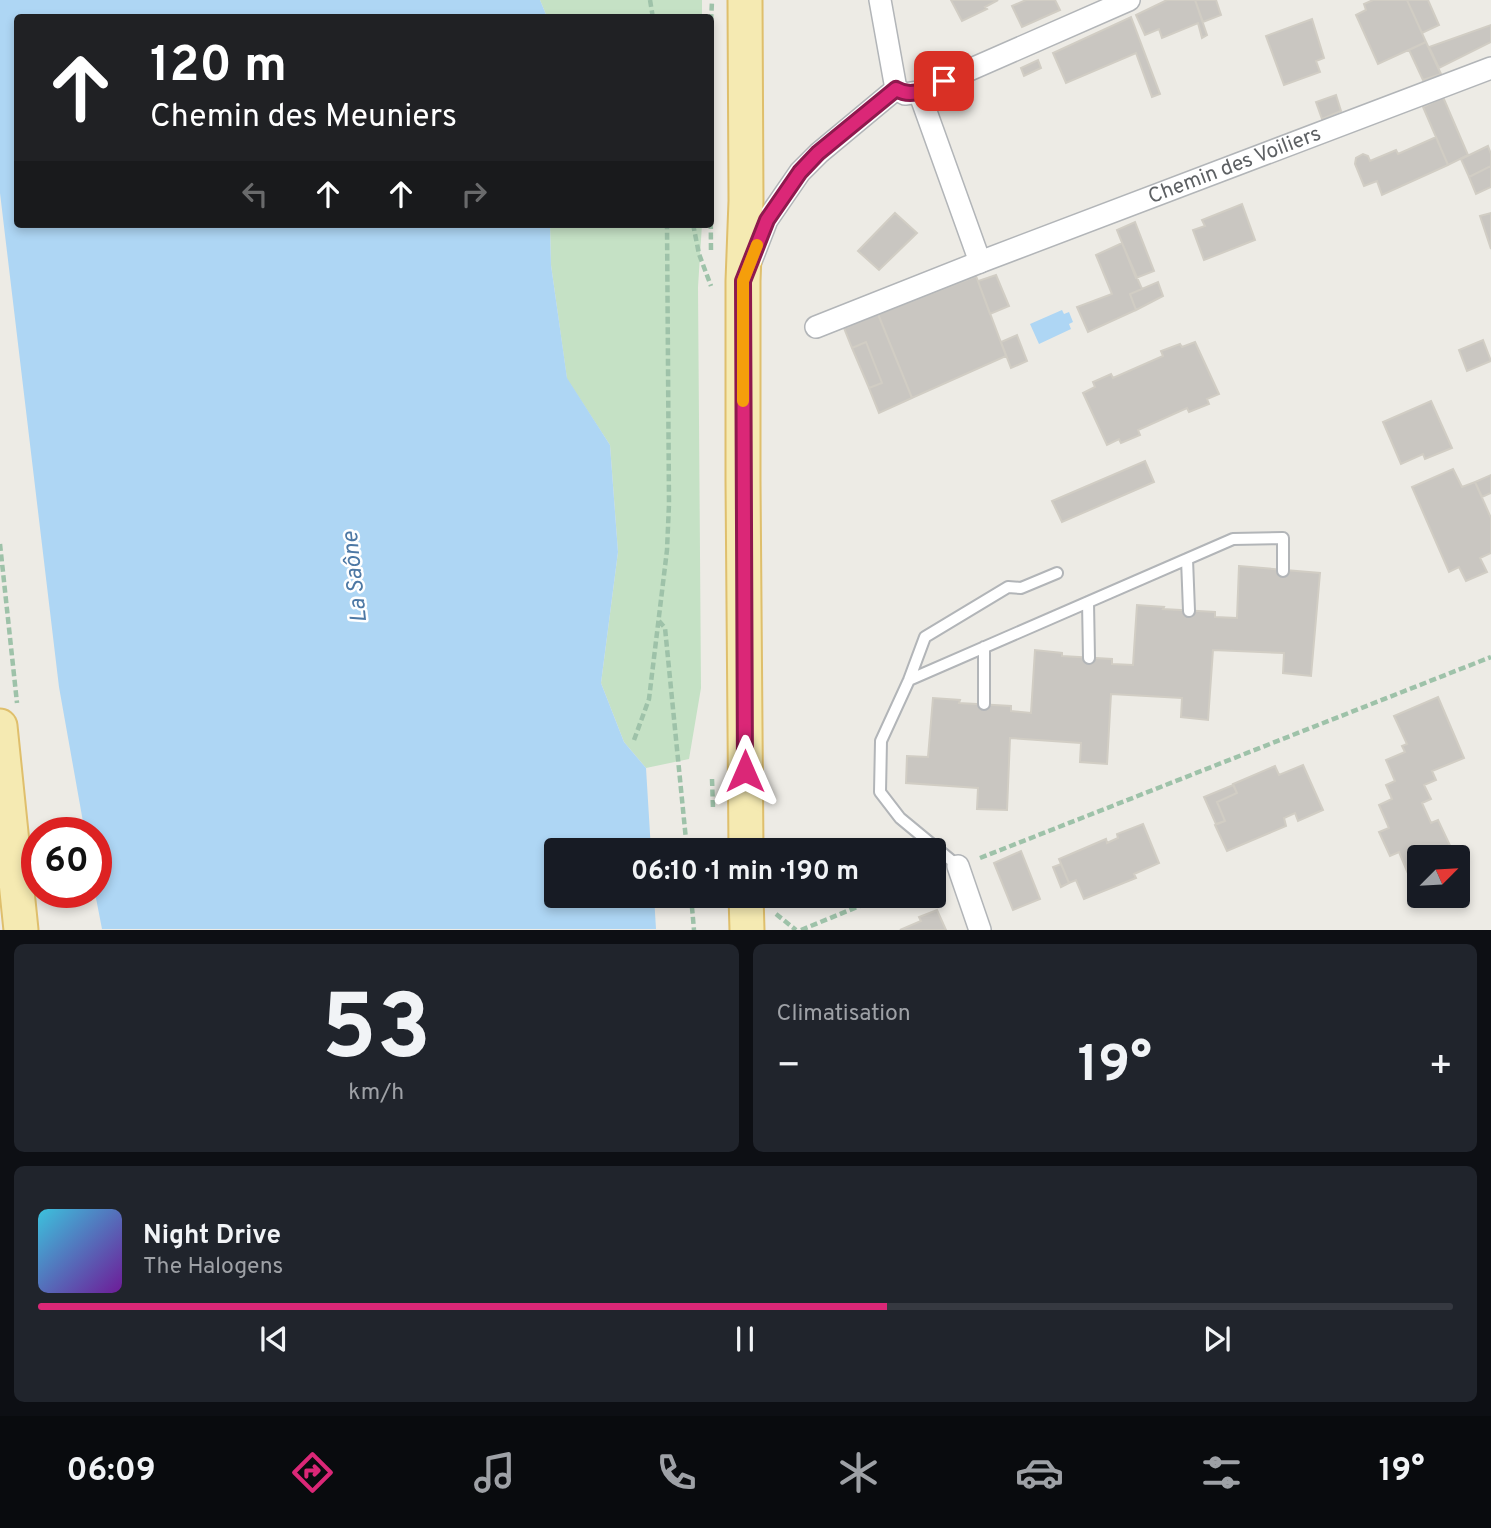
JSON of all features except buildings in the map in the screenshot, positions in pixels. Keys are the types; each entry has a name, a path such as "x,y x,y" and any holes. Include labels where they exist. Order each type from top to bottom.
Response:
{"main road":[{"path":"745,0 746,201 743,281 746,838"},
{"path":"0,726 21,929"},
{"path":"746,908 747,929"}],"street":[{"path":"880,0 896,89"},
{"path":"896,89 905,94 919,92 1129,0"},
{"name":"Chemin des Voiliers","path":"817,327 980,262 1491,68"},
{"path":"743,281 767,220 800,172 818,153 896,89"},
{"path":"919,92 980,262"},
{"path":"958,866 979,929"}],"lane":[{"path":"909,680 1233,539 1283,538 1283,571"},
{"path":"1187,559 1189,611"},
{"path":"958,866 900,818 880,792 881,741 926,637 1008,587 1021,588 1057,573"},
{"path":"1088,602 1089,658"},
{"path":"984,647 984,704"}],"path":[{"path":"634,740 649,699 667,550 667,228"},
{"path":"694,228 699,254 711,286"},
{"path":"658,620 665,628 686,838"},
{"path":"958,866 1491,657"},
{"path":"692,908 694,929"},
{"path":"801,929 854,908"}],"green space":[{"path":"540,0 702,0 702,14 546,14"},
{"path":"550,228 702,228 698,287 701,688 689,759 646,768 624,742 601,683 618,552 610,445 567,379 551,265"}],"water":[{"name":"La Saône","path":"0,0 540,0 546,14 14,14 14,228 550,228 551,265 567,378 610,445 618,552 601,683 624,742 646,768 650,838 544,838 544,908 655,908 656,929 102,929 98,908 112,908 112,817 82,817 59,687 0,193"},
{"path":"1062,310 1064,314 1069,312 1073,322 1069,324 1071,329 1039,344 1030,324"}],"slow traffic":[{"path":"743,401 743,281 757,245"}],"route":[{"path":"745,771 743,281 767,220 800,172 818,153 896,89 905,94 919,92 944,81"}]}
